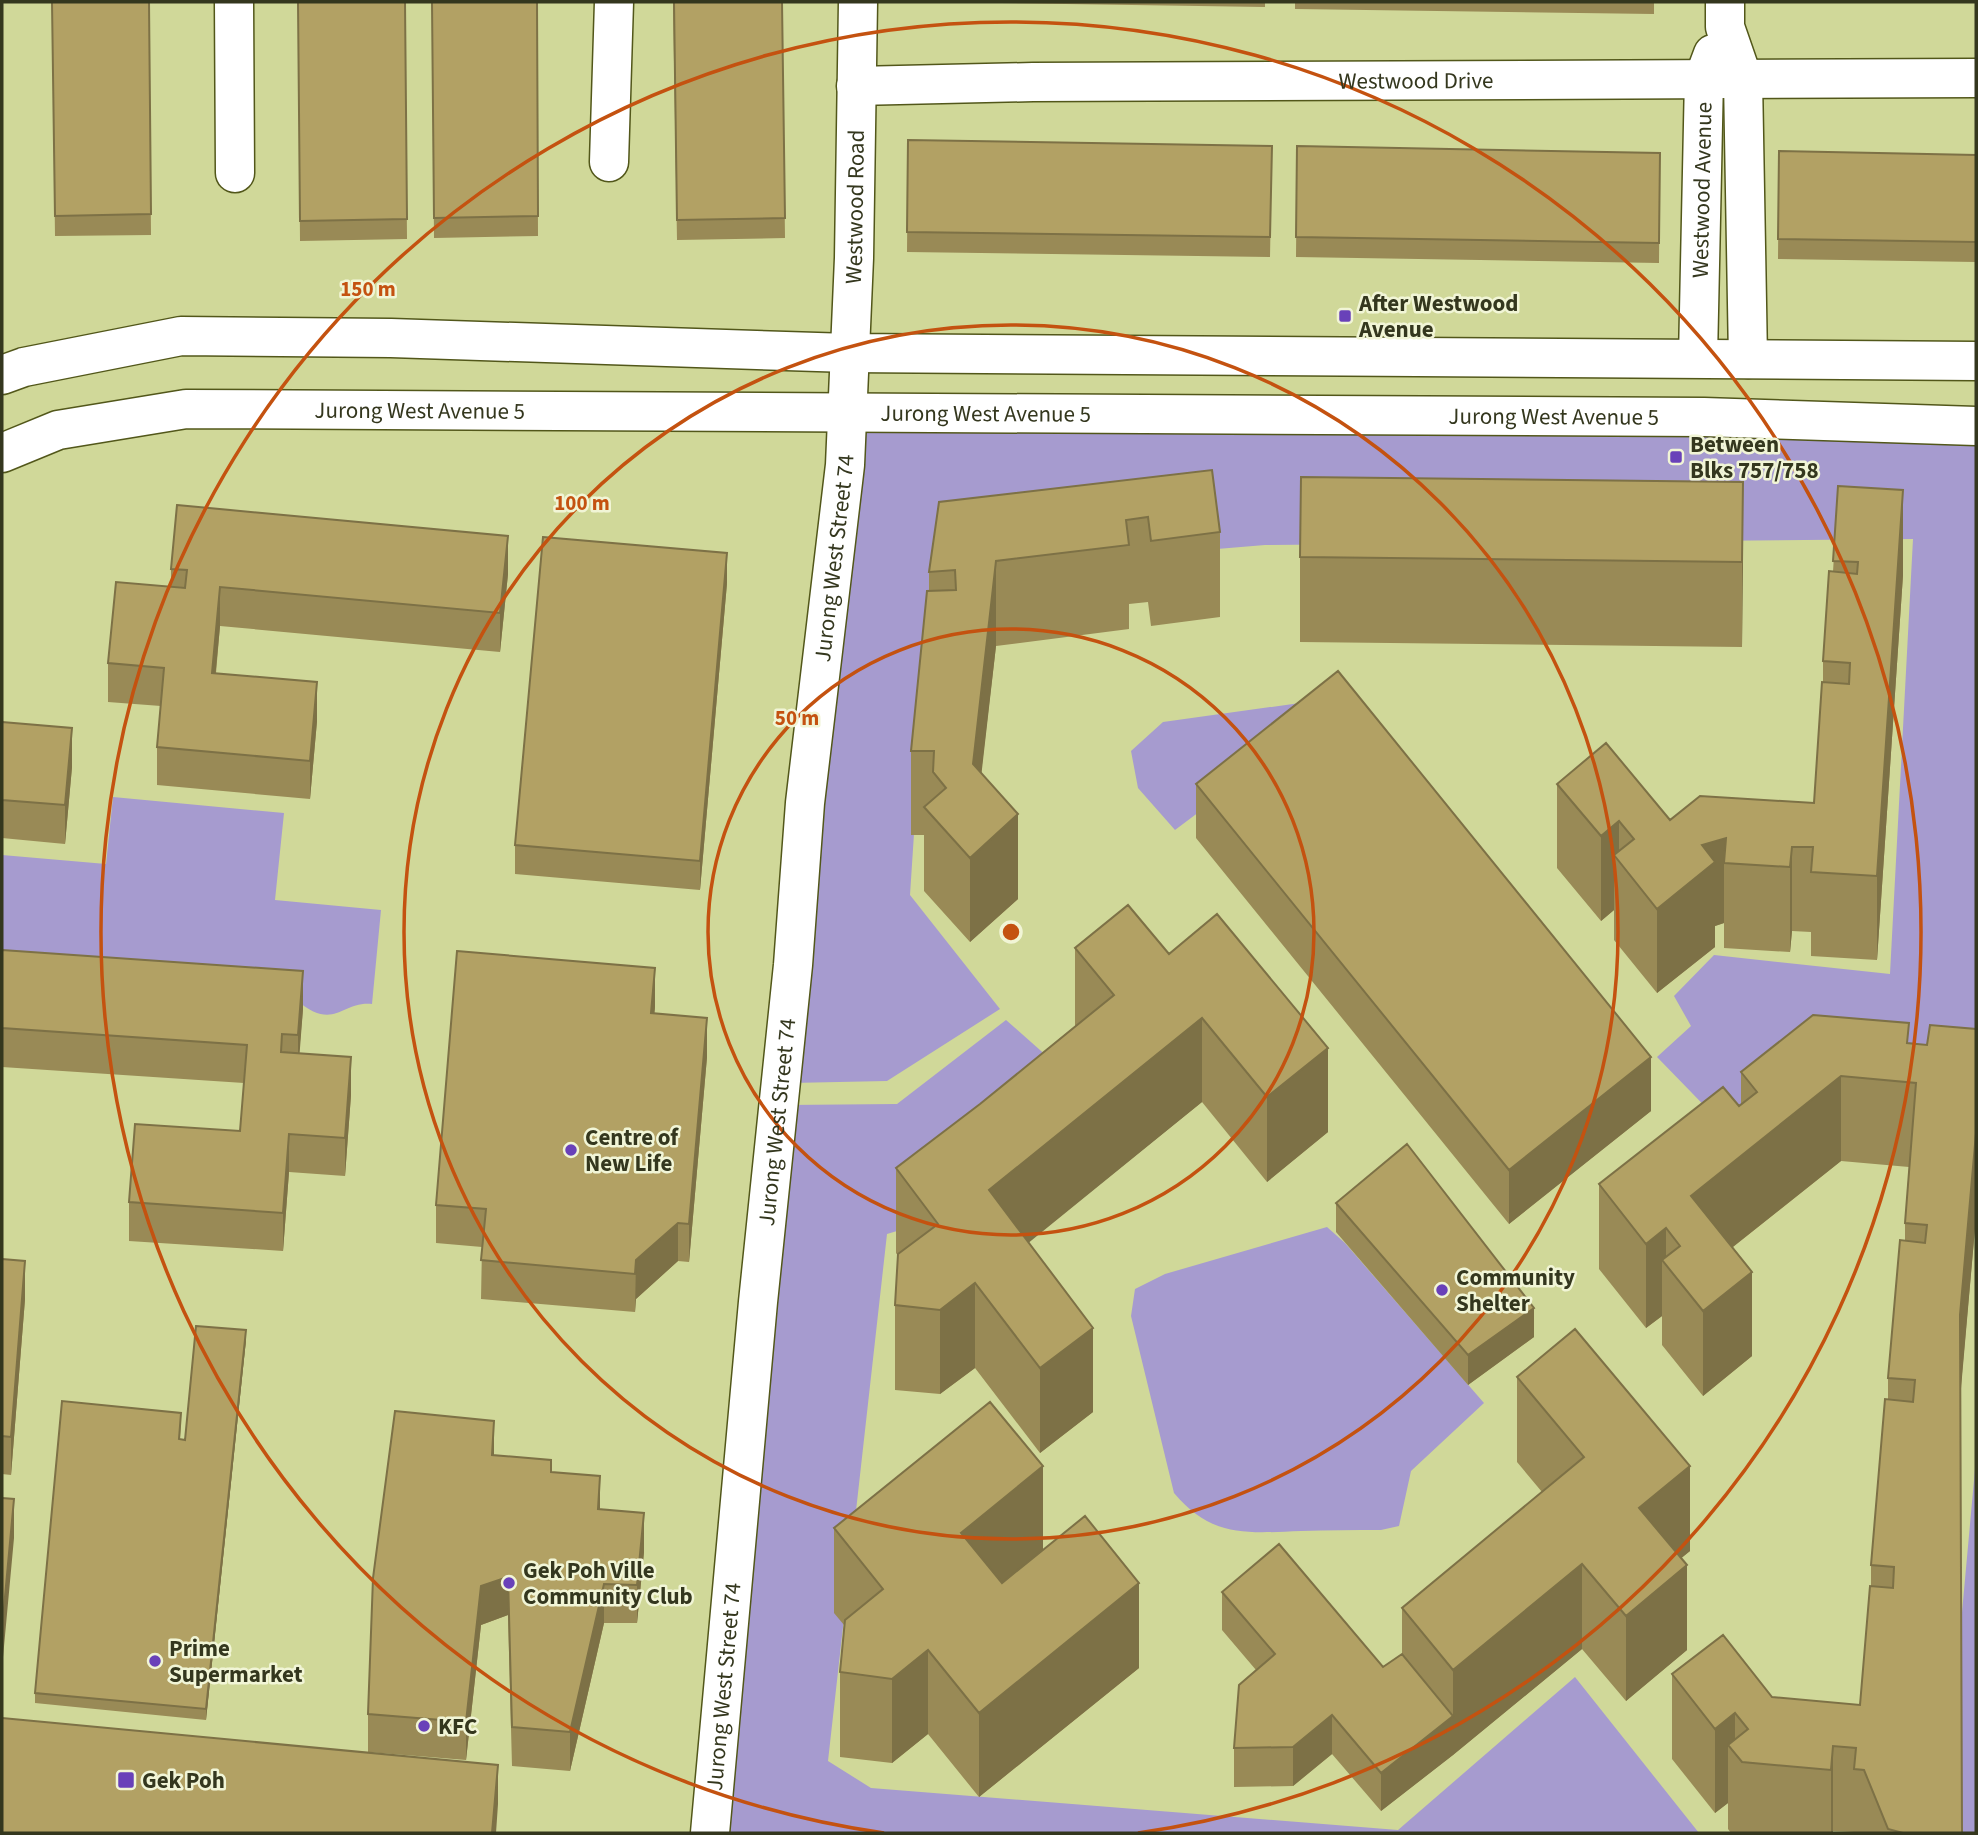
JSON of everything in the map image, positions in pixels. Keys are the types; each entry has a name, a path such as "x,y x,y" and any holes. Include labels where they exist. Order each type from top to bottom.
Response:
{"street":[{"path":"234,2 235,173"},
{"path":"608,162 614,2"},
{"name":"Westwood Road","path":"849,411 858,2"},
{"name":"Westwood Avenue","path":"1698,358 1704,78 1725,14"},
{"name":"Westwood Avenue","path":"1725,14 1743,79 1748,359"},
{"name":"Westwood Drive","path":"856,86 1033,82 1976,78"},
{"path":"2,375 24,367 181,336 391,338 849,353 1976,361"},
{"name":"Jurong West Avenue 5","path":"2,453 58,430 186,409 1718,418 1976,426"},
{"name":"Jurong West Street 74","path":"710,1833 752,1365 793,965 805,803 849,411"}],"shaded area":[{"path":"849,411 1976,423 1976,1094 1726,1128 1657,1057 1691,1026 1674,996 1714,955 1890,974 1913,539 1265,545 931,573 910,895 1000,1009 887,1081 790,1083"},
{"path":"1307,702 1319,722 1175,830 1138,788 1131,751 1163,722"},
{"path":"113,797 284,813 275,900 381,910 372,1004 361,1004 329,1015 308,1009 295,999 2,971 2,855 106,864"},
{"path":"1006,1020 1084,1089 907,1228 887,1234 828,1761 871,1788 1398,1830 1575,1677 1699,1833 724,1833 786,1105 897,1104"},
{"path":"1327,1227 1345,1243 1484,1403 1411,1471 1399,1526 1381,1530 1247,1532 1216,1525 1188,1508 1174,1493 1131,1316 1135,1289 1165,1274"},
{"path":"1976,1458 1976,1833 1942,1833"}],"building":[{"path":"52,2 149,2 151,214 55,216"},
{"path":"298,2 405,2 407,219 300,221"},
{"path":"432,2 537,2 538,216 434,218"},
{"path":"674,2 782,2 785,218 677,220"},
{"path":"908,140 1272,146 1270,237 907,232"},
{"path":"1297,146 1660,153 1659,243 1296,237"},
{"path":"1779,151 1976,155 1976,242 1778,239"},
{"path":"1212,470 1220,532 1151,541 1148,517 1126,520 1129,545 996,561 973,764 1018,814 970,858 924,807 946,788 933,772 934,751 911,751 927,591 956,590 955,570 929,572 939,502"},
{"path":"1301,477 1743,482 1742,562 1300,557"},
{"path":"1838,486 1903,490 1877,876 1811,872 1813,847 1792,847 1790,867 1724,863 1726,838 1702,845 1715,862 1657,909 1614,855 1634,839 1619,821 1601,836 1557,784 1606,743 1670,820 1700,796 1814,803 1822,682 1849,684 1850,663 1823,661 1829,571 1857,574 1858,562 1833,561"},
{"path":"177,505 508,536 500,613 220,587 212,673 317,682 310,761 157,747 164,668 108,663 116,582 185,588 187,570 171,569"},
{"path":"543,537 727,553 700,861 515,845"},
{"path":"1338,671 1651,1057 1509,1170 1196,784"},
{"path":"2,722 72,728 65,805 2,800"},
{"path":"1128,905 1169,954 1217,914 1328,1048 1267,1097 1202,1018 989,1190 1093,1328 1040,1368 975,1283 940,1310 895,1305 898,1254 938,1224 896,1168 1114,995 1075,948"},
{"path":"2,950 303,971 298,1035 282,1034 281,1052 351,1057 345,1138 289,1134 283,1213 129,1202 135,1124 240,1131 247,1045 2,1028"},
{"name":"Centre of New Life","path":"457,951 655,968 651,1013 707,1018 689,1224 678,1223 636,1260 635,1274 481,1260 486,1209 436,1205"},
{"path":"1813,1015 1909,1023 1907,1043 1927,1045 1930,1025 1976,1029 1976,1133 1960,1315 1962,1833 1903,1833 1888,1829 1864,1770 1854,1769 1856,1748 1833,1746 1831,1770 1742,1762 1728,1745 1748,1729 1735,1713 1715,1729 1672,1674 1723,1635 1772,1697 1860,1705 1870,1586 1893,1588 1894,1567 1871,1565 1885,1399 1913,1402 1915,1380 1888,1378 1900,1240 1925,1243 1927,1225 1905,1223 1916,1083 1841,1076 1691,1196 1752,1272 1703,1311 1662,1260 1680,1246 1666,1228 1646,1244 1599,1184 1723,1087 1739,1106 1757,1092 1741,1072"},
{"name":"Community Shelter","path":"1407,1144 1534,1308 1468,1355 1336,1203"},
{"path":"2,1259 25,1261 11,1437 2,1436"},
{"path":"196,1326 246,1330 206,1709 35,1693 62,1401 181,1413 179,1439 185,1440"},
{"path":"1575,1329 1690,1466 1639,1508 1687,1565 1626,1616 1582,1564 1453,1670 1402,1608 1584,1457 1517,1377"},
{"path":"990,1402 1043,1466 961,1533 1002,1583 1085,1516 1139,1583 979,1713 928,1650 892,1679 840,1672 845,1620 883,1589 834,1528"},
{"name":"Gek Poh Ville Community Club","path":"395,1411 494,1421 492,1455 551,1460 551,1472 600,1476 598,1509 644,1513 637,1585 604,1584 570,1732 512,1727 508,1577 481,1586 466,1722 368,1714 373,1578"},
{"path":"2,1498 14,1499 2,1629"},
{"path":"1279,1544 1383,1667 1402,1654 1453,1716 1381,1773 1332,1715 1293,1747 1234,1748 1239,1685 1275,1654 1222,1592"},
{"path":"2,1718 498,1765 492,1833 2,1833"}],"place":[{"name":"After Westwood Avenue","path":"1345,316"},
{"name":"Between Blks 757/758","path":"1676,457"},
{"name":"Centre of New Life","path":"571,1150"},
{"name":"Community Shelter","path":"1442,1290"},
{"name":"Gek Poh Ville Community Club","path":"509,1583"},
{"name":"Prime Supermarket","path":"155,1661"},
{"name":"KFC","path":"424,1726"},
{"name":"Gek Poh","path":"126,1780"}]}
